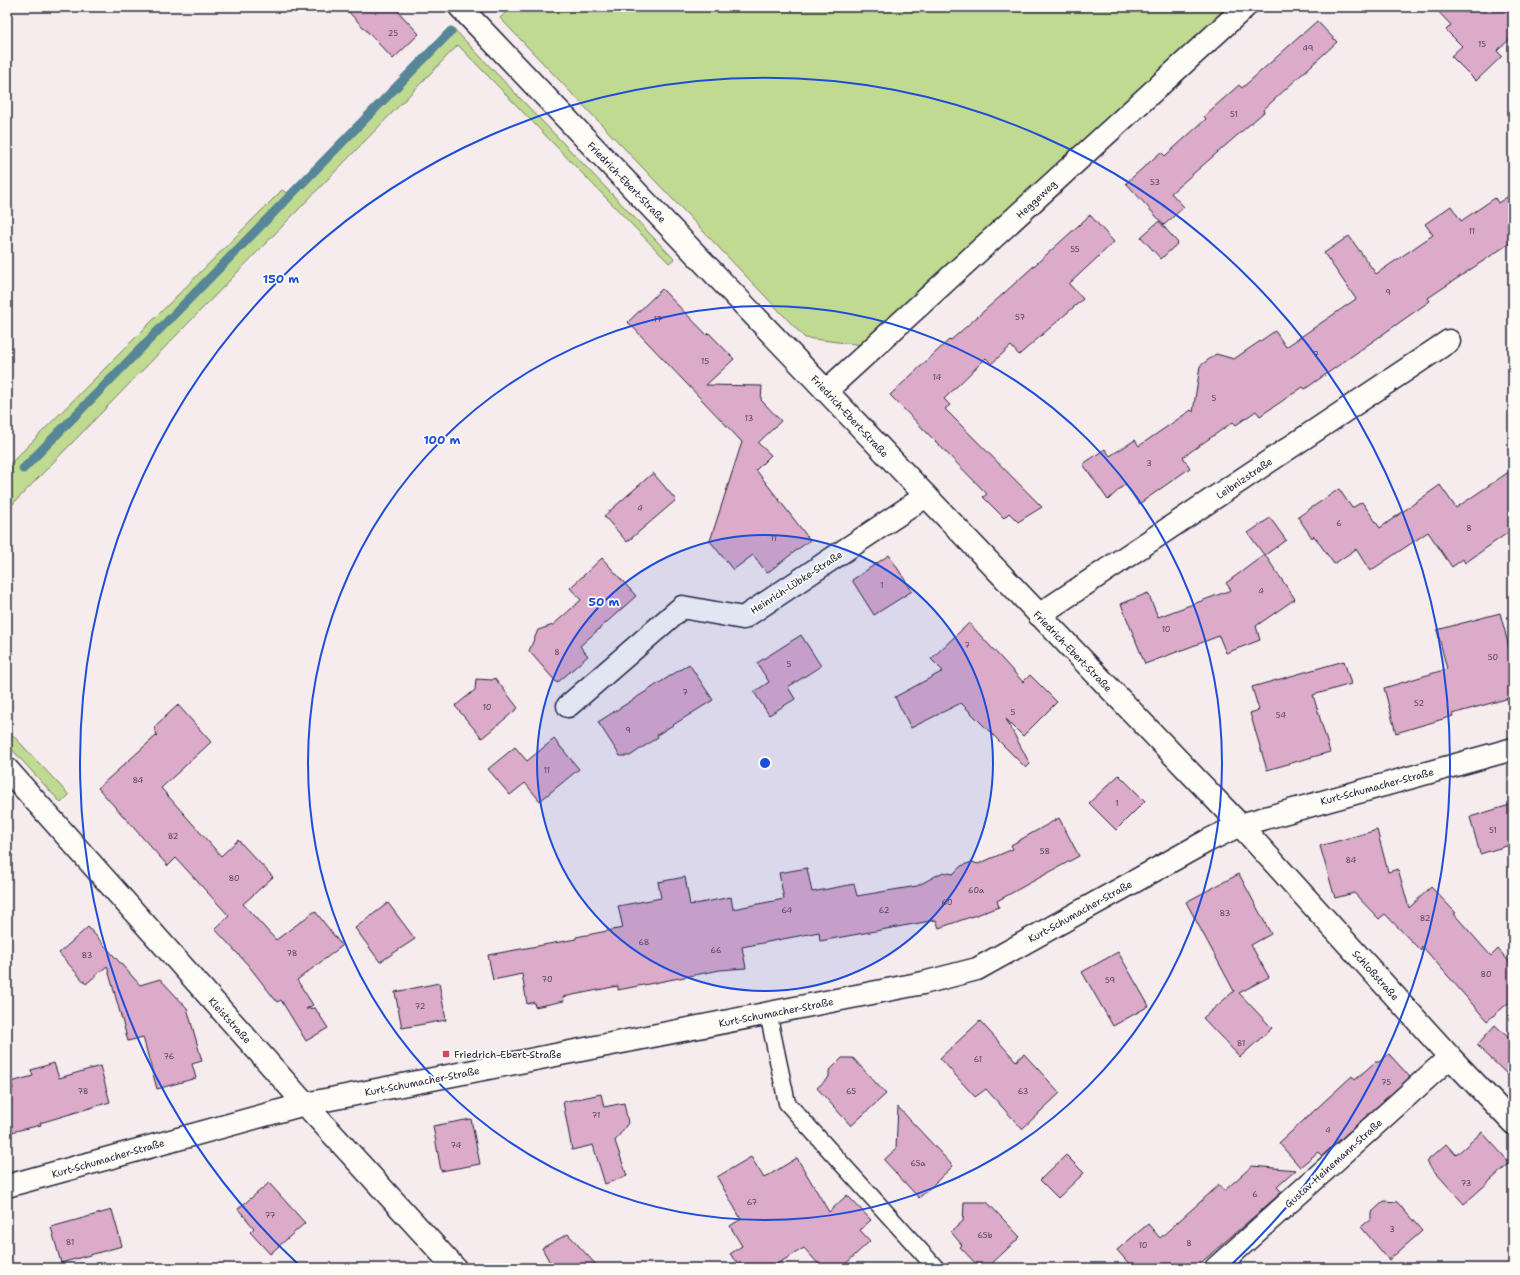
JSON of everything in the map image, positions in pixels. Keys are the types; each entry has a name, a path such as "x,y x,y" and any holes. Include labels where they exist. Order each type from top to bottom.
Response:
{"street":[{"name":"Friedrich-Ebert-Straße","path":"460,7 1240,825"},
{"name":"Heggeweg","path":"826,391 1245,7"},
{"name":"Leibnizstraße","path":"1039,615 1449,341"},
{"name":"Heinrich-Lübke-Straße","path":"568,706 682,607 743,618 926,496"},
{"name":"Kurt-Schumacher-Straße","path":"7,1186 305,1104 923,983 977,969 1207,841 1240,825 1513,750"},
{"name":"Kleiststraße","path":"7,769 305,1104 455,1268"},
{"name":"Schloßstraße","path":"1240,825 1450,1058 1513,1123"},
{"name":"Gustav-Heinemann-Straße","path":"1216,1268 1450,1058"}],"lane":[{"path":"768,1013 787,1103 936,1268"}],"green space":[{"path":"496,7 1234,7 863,345 805,338 500,18 508,10"},
{"path":"453,28 674,259 669,263 458,45 7,510 7,467 282,190 288,194"},
{"path":"7,729 69,795 61,803 7,744"}],"building":[{"path":"344,7 394,7 419,34 393,59"},
{"path":"1434,7 1513,7 1513,36 1497,51 1502,56 1476,81 1451,56 1462,46 1446,30 1451,25"},
{"path":"1317,21 1337,42 1263,110 1264,112 1171,193 1184,207 1164,225 1126,183 1161,152 1165,156 1206,119 1204,116 1239,85 1242,88"},
{"path":"1513,193 1513,241 1428,298 1430,301 1305,389 1303,387 1260,416 1256,411 1236,425 1233,422 1183,457 1190,468 1139,504 1125,484 1108,500 1083,464 1105,449 1110,456 1135,440 1139,446 1191,410 1193,412 1200,366 1216,354 1234,359 1275,331 1286,347 1356,299 1324,253 1349,236 1376,274 1433,235 1425,224 1451,206 1461,221 1495,198 1498,203"},
{"path":"1090,215 1114,242 1069,284 1083,299 1019,355 1011,346 991,364 986,358 944,399 950,405 945,409 1042,507 1018,522 1009,513 1004,518 983,497 987,494 890,395 950,339 951,340 1002,295"},
{"path":"1159,221 1178,243 1161,259 1141,237"},
{"path":"662,289 707,335 709,333 734,359 706,385 762,386 761,400 781,421 758,443 771,455 756,470 810,540 767,573 753,555 733,570 710,541 742,442 628,322"},
{"path":"1513,469 1513,529 1465,563 1463,559 1452,567 1428,532 1370,571 1356,549 1334,564 1314,536 1312,538 1298,517 1339,489 1352,508 1362,502 1380,528 1440,485 1456,508"},
{"path":"653,473 676,500 627,542 604,516"},
{"path":"1270,518 1286,540 1265,555 1295,599 1256,626 1260,640 1226,653 1219,636 1145,664 1121,604 1148,593 1158,617 1231,590 1226,583 1264,555 1248,533"},
{"path":"889,555 912,591 874,615 852,580"},
{"path":"602,558 636,596 580,646 588,656 557,683 529,651 538,630 553,625 581,600 570,588"},
{"path":"1500,613 1513,662 1513,697 1452,714 1453,716 1396,733 1384,688 1447,669 1437,630"},
{"path":"969,623 1023,682 1030,675 1057,702 1023,736 1006,719 1030,764 1026,768 961,703 911,728 895,697 943,671 931,659"},
{"path":"801,635 821,666 788,687 795,699 769,715 754,692 769,682 757,663"},
{"path":"1344,661 1351,684 1313,695 1330,752 1267,770 1250,713 1259,710 1252,687"},
{"path":"689,664 713,700 657,735 658,737 630,756 620,756 598,722"},
{"path":"495,678 518,708 482,738 455,706 475,690 476,679 492,680"},
{"path":"178,705 211,742 161,788 221,856 238,840 273,877 243,904 276,940 315,911 342,946 297,980 313,1005 306,1009 315,1008 328,1028 306,1041 281,1000 277,1002 248,965 215,929 229,916 176,858 168,866 98,788 157,735 154,727"},
{"path":"554,739 579,769 540,801 525,783 510,795 488,769 515,747 527,761"},
{"path":"1119,775 1145,801 1116,830 1089,803"},
{"path":"1513,804 1513,844 1480,854 1470,817"},
{"path":"1059,818 1079,856 997,901 999,907 939,928 936,920 820,941 819,932 742,947 746,968 720,970 618,990 618,986 563,997 564,1001 535,1007 534,1002 527,1004 522,974 493,980 488,955 576,939 576,937 623,928 618,906 661,898 658,882 685,877 690,905 731,897 733,909 784,899 779,873 807,868 812,892 854,884 857,896 917,886 943,872 953,874 961,866 972,862 978,864 1013,849 1011,845"},
{"path":"1377,830 1388,872 1398,869 1409,908 1431,887 1456,913 1454,914 1491,956 1498,949 1513,966 1513,999 1487,1021 1422,946 1421,951 1385,914 1379,919 1354,893 1335,898 1320,846"},
{"path":"1239,874 1271,934 1251,945 1269,977 1239,993 1272,1028 1240,1057 1203,1018 1234,991 1186,902"},
{"path":"388,903 415,939 380,962 355,928"},
{"path":"88,927 140,985 160,979 187,1008 202,1061 192,1064 196,1078 157,1089 143,1037 128,1041 107,966 86,984 59,953"},
{"path":"1118,952 1149,1006 1113,1026 1082,972"},
{"path":"439,983 446,1020 402,1028 395,992"},
{"path":"980,1021 1016,1061 1024,1054 1060,1093 1022,1129 986,1089 975,1097 940,1058"},
{"path":"1495,1025 1513,1042 1513,1080 1477,1045"},
{"path":"1389,1054 1410,1077 1322,1156 1318,1152 1300,1167 1279,1143 1352,1076 1355,1080 1375,1062 1379,1062"},
{"path":"842,1058 853,1058 886,1094 851,1126 817,1088 829,1077 829,1071"},
{"path":"54,1063 59,1078 100,1066 110,1102 40,1123 41,1125 7,1133 7,1091 13,1089 11,1082 33,1076 31,1070"},
{"path":"601,1094 604,1107 624,1103 628,1123 615,1141 627,1176 605,1184 593,1145 572,1150 563,1102"},
{"path":"898,1107 953,1166 919,1198 884,1160 896,1149"},
{"path":"471,1119 480,1164 441,1171 433,1126"},
{"path":"1482,1132 1510,1163 1464,1204 1426,1162 1446,1144 1456,1155"},
{"path":"1066,1155 1084,1173 1058,1198 1040,1180"},
{"path":"751,1157 764,1178 797,1158 829,1212 847,1195 871,1220 860,1230 870,1241 841,1268 822,1268 804,1248 770,1268 743,1268 730,1254 742,1246 730,1226 741,1219 717,1177"},
{"path":"1252,1166 1296,1170 1277,1187 1282,1192 1195,1268 1133,1268 1117,1250 1148,1224 1160,1238 1219,1185 1224,1191"},
{"path":"269,1183 305,1223 270,1254 250,1232 254,1228 238,1209"},
{"path":"1384,1201 1397,1202 1422,1231 1389,1260 1361,1227 1371,1219 1371,1213"},
{"path":"964,1202 987,1202 1020,1237 987,1268 980,1268 960,1247 962,1245 951,1232 963,1221"},
{"path":"112,1210 122,1246 61,1263 51,1227"},
{"path":"568,1234 599,1268 553,1268 542,1248"}],"waterway":[{"path":"23,469 451,31"}],"place":[{"name":"Friedrich-Ebert-Straße","path":"446,1054"}]}
